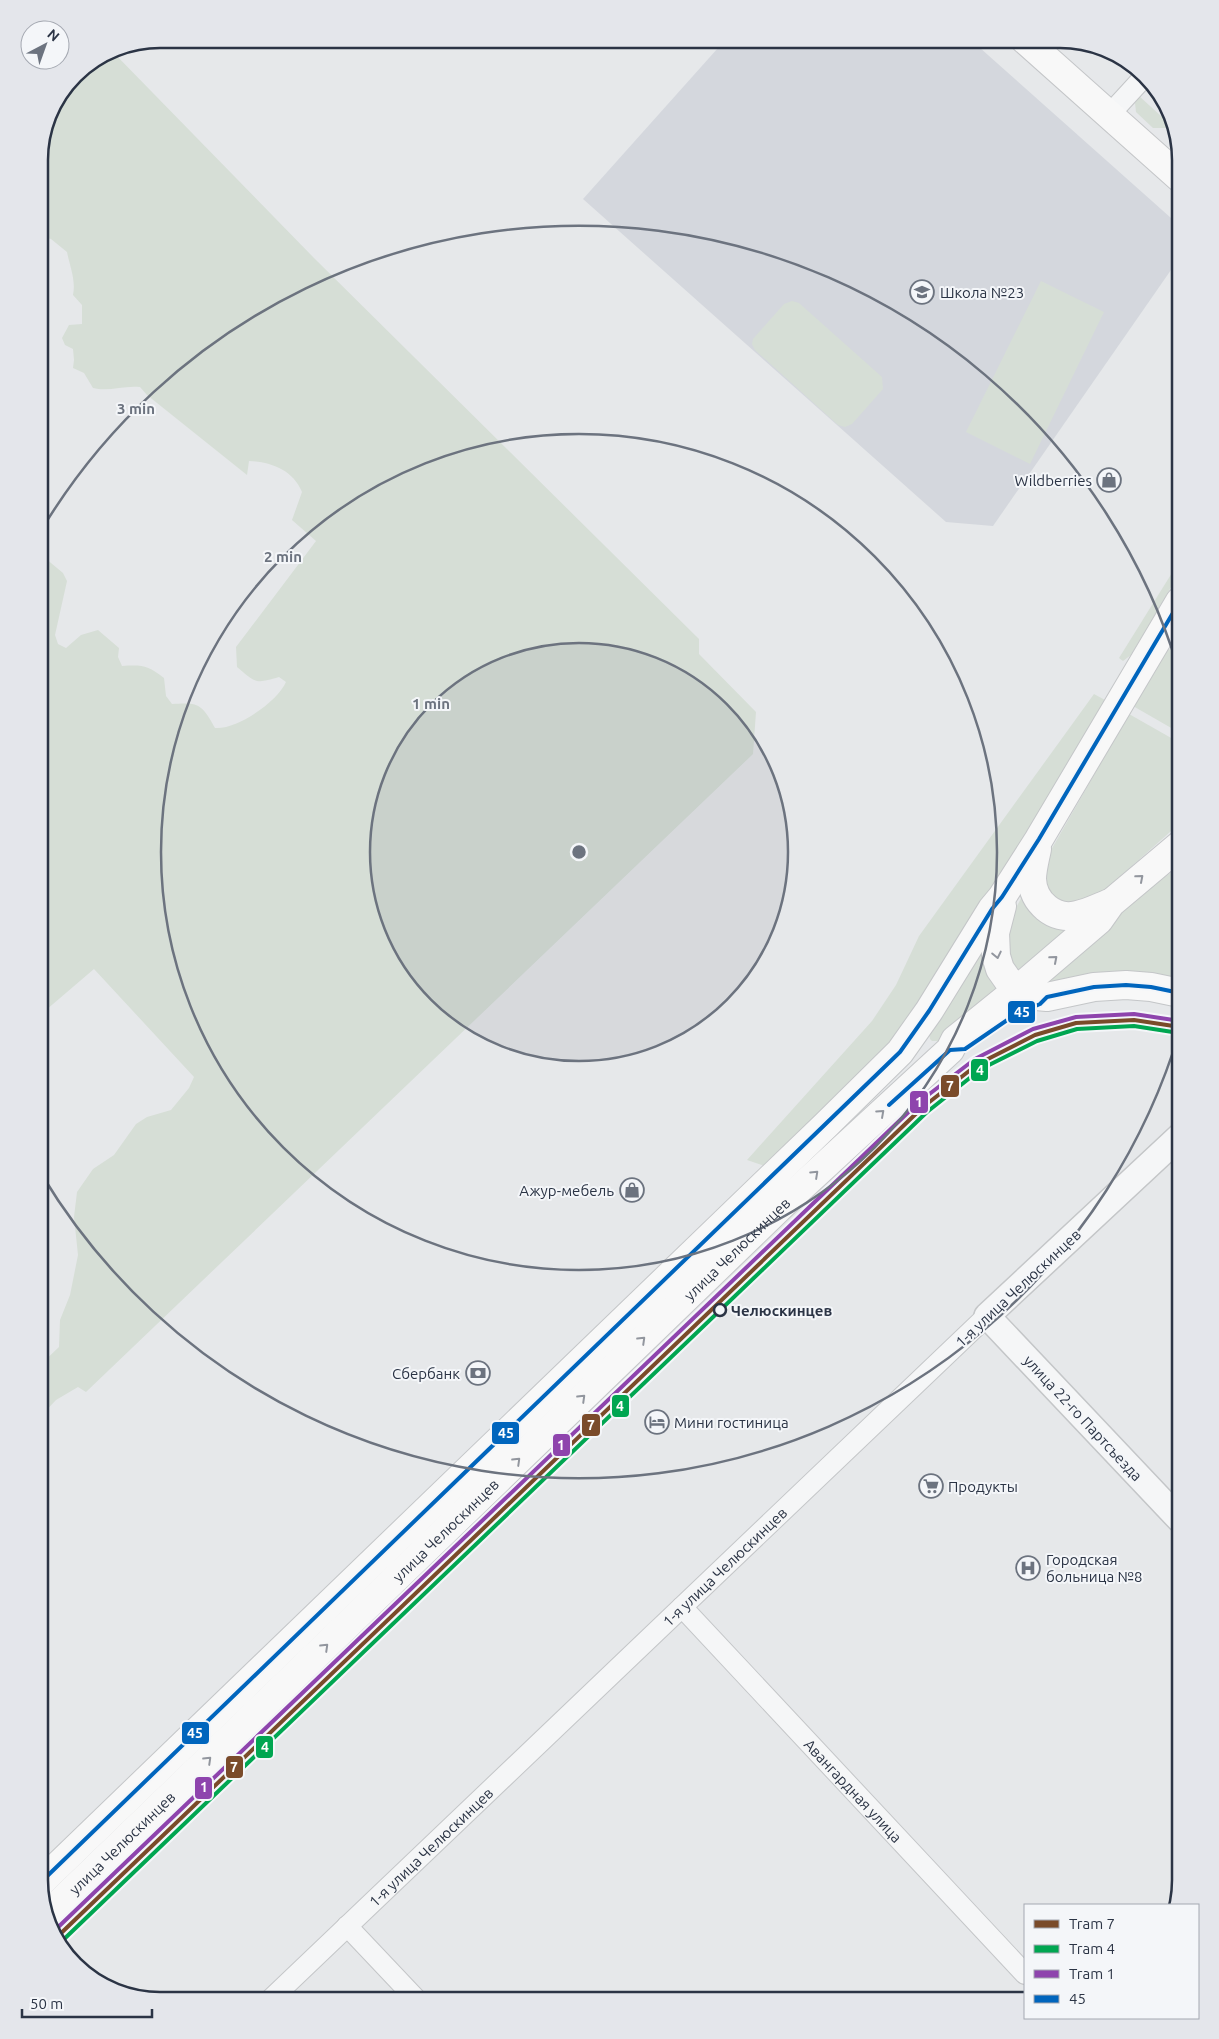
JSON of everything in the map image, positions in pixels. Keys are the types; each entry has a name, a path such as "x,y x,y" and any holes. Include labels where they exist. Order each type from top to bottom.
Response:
{"main road":[{"path":"1034,48 1172,171"},
{"name":"улица Челюскинцев","path":"48,1875 900,1052 1039,839 1172,615"},
{"path":"1039,839 1032,877 1033,887 1042,904 1049,911 1066,916 1077,916 1111,903 1172,852"},
{"path":"1002,897 1001,914 995,933 996,956 1000,969 1017,990 1025,995 1047,997 1094,986 1126,985 1172,991"},
{"name":"улица Челюскинцев","path":"52,1911 785,1202 950,1050 955,1040 1099,920 1111,903"},
{"path":"950,1050 965,1049 1014,1016 1040,1004 1047,997"},
{"path":"766,1183 785,1202"},
{"path":"588,1354 607,1374"},
{"path":"228,1702 248,1721"}],"street":[{"path":"1110,115 1140,82"},
{"name":"1-я улица Челюскинцев","path":"279,1991 987,1316 1172,1143"},
{"name":"улица 22-го Партсъезда","path":"987,1316 1172,1512"},
{"name":"Авангардная улица","path":"682,1607 1024,1973"},
{"path":"347,1926 409,1991"}],"shaded area":[{"name":"Школа №23","path":"718,48 980,48 1172,219 1172,269 993,526 946,522 583,199"},
{"path":"117,56 314,258 699,639 699,654 756,712 753,754 86,1392 78,1387 56,1400 48,1408 48,1357 59,1347 60,1320 70,1295 78,1255 74,1217 77,1192 93,1169 114,1155 136,1124 147,1117 171,1110 189,1088 194,1077 94,969 48,1008 48,560 63,573 67,581 55,635 58,644 66,648 81,635 98,630 119,648 118,657 122,666 149,668 164,678 166,696 172,704 194,704 199,706 207,714 215,728 234,724 256,713 282,690 286,682 279,677 265,681 256,681 237,667 236,647 316,541 292,520 302,492 298,484 287,473 273,465 249,461 247,475 147,395 140,387 93,388 84,373 73,368 73,349 65,345 62,338 69,325 82,324 82,305 73,295 73,279 67,252 48,238 48,153 51,131 56,117 66,97 80,80 97,66"},
{"path":"1139,96 1164,118 1167,128 1153,128 1136,112 1135,103"},
{"path":"1041,281 1104,312 1030,464 966,432"},
{"path":"792,301 799,303 882,377 883,389 852,424 845,427 838,425 755,350 752,344 753,339 784,304"},
{"path":"1172,573 1172,586 1131,655 1123,661 1119,658"},
{"path":"1172,648 1172,728 1133,706 1168,650"},
{"path":"1094,694 1105,700 1013,858 899,1036 768,1167 747,1160 872,1021 896,985 919,936"},
{"path":"1129,714 1172,738 1172,830 1094,900 1067,911 1047,901 1043,864"},
{"path":"1172,872 1172,983 1068,979 1046,982 1097,932 1144,892"},
{"path":"1025,891 1076,923 1017,978 1005,963 1011,917"},
{"path":"987,940 1004,988 939,1041 932,1041 929,1034"}],"tram line":[{"name":"1","path":"58,1927 919,1102 975,1059 1033,1029 1076,1017 1134,1014 1172,1020"},
{"name":"7","path":"61,1933 923,1107 978,1064 1035,1035 1076,1023 1134,1020 1172,1026"},
{"name":"4","path":"64,1939 927,1112 981,1069 1037,1041 1077,1029 1134,1026 1172,1032"}],"transit line":[{"name":"45","path":"48,1875 900,1052 929,1011 992,909 1002,897 1039,839 1172,615"},
{"name":"45","path":"889,1105 950,1050 965,1049 1013,1016 1040,1004 1047,997 1094,987 1126,985 1172,991"}],"place":[{"name":"Школа №23","path":"922,292"},
{"name":"Wildberries","path":"1109,480"},
{"name":"Ажур-мебель","path":"632,1190"},
{"name":"Челюскинцев","path":"720,1310"},
{"name":"Сбербанк","path":"478,1373"},
{"name":"Мини гостиница","path":"657,1422"},
{"name":"Продукты","path":"931,1486"},
{"name":"Городская больница №8","path":"1028,1568"}]}
